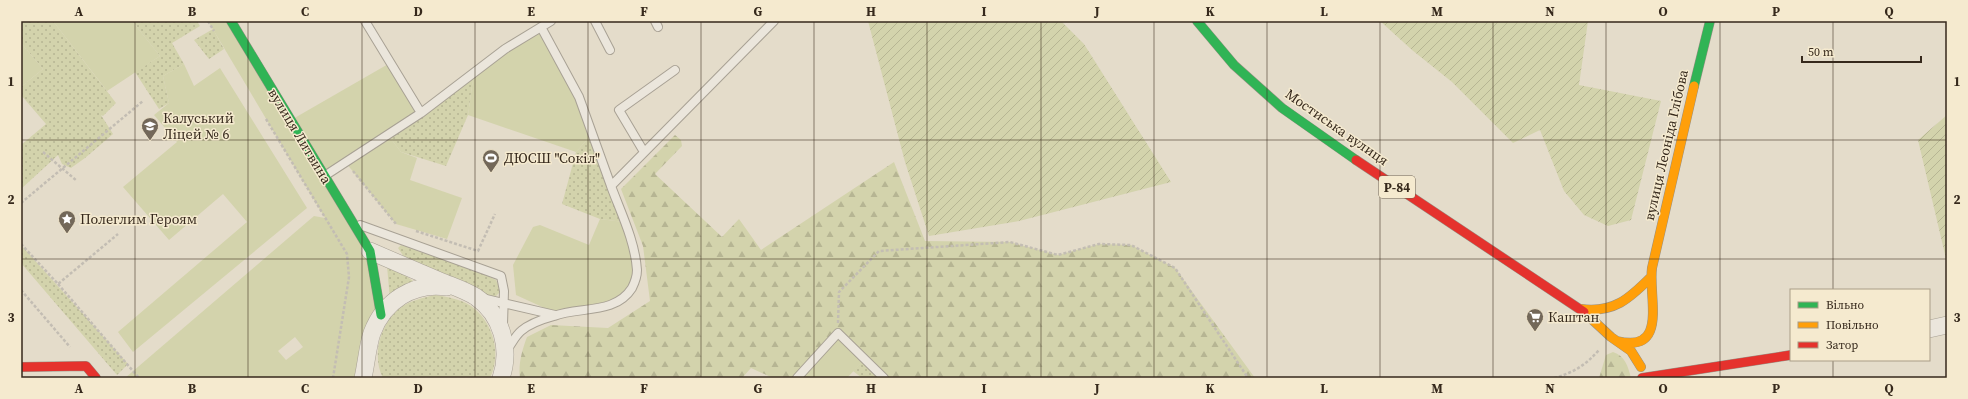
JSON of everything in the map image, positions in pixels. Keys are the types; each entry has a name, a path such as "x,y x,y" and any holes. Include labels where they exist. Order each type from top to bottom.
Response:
{"main road":[{"name":"вулиця Литвина","path":"231,21 370,251 381,315"},
{"name":"Мостиська вулиця","path":"1197,21 1234,65 1282,108 1355,159 1581,309 1614,339 1630,351 1641,367"},
{"name":"вулиця Леоніда Глібова","path":"1653,311 1651,277 1666,200 1710,21"},
{"path":"1581,309 1592,312 1613,307 1630,297 1651,277"},
{"path":"1630,297 1638,296 1645,299 1650,303 1653,311 1652,330 1644,346 1641,367 1642,378 1790,354"},
{"path":"1613,307 1606,326 1614,339 1635,344 1648,336"},
{"path":"21,367 86,366 96,378"}],"street":[{"path":"370,251 476,297 492,312 502,331 506,352 504,375"},
{"path":"363,378 372,334 381,315 396,299 414,289 436,285 457,288"},
{"path":"1930,329 1947,325"},
{"path":"368,355 373,378"}],"lane":[{"path":"365,21 421,114"},
{"path":"324,177 421,114 505,49 551,21"},
{"path":"595,21 610,50"},
{"path":"611,186 774,21"},
{"path":"506,352 520,332 555,315 589,311 614,303 628,294 635,282 637,272 634,249 579,97 541,27"},
{"path":"644,152 619,110 675,70"},
{"path":"352,222 501,276 504,291 502,331"},
{"path":"476,297 555,315"},
{"path":"798,378 838,333 884,378"}],"path":[{"path":"208,21 217,36"},
{"path":"21,202 143,101"},
{"path":"265,116 347,254 349,278 333,378"},
{"path":"43,152 77,180"},
{"path":"346,163 396,224 403,227"},
{"path":"411,229 478,251 495,214"},
{"path":"58,284 118,234"},
{"path":"838,333 839,292 880,251 1010,242 1058,255 1099,244 1131,245 1175,268 1248,378"},
{"path":"21,244 58,284 139,378"},
{"path":"21,290 86,366"},
{"path":"1554,378 1568,375 1586,364 1614,339"}],"green space":[{"path":"21,21 53,21 116,103 103,116 101,115 113,134 71,168 62,164 58,155 21,189 21,145 46,124 21,95 21,87 43,69 21,43"},
{"path":"53,21 132,21 160,56 107,91"},
{"path":"132,21 197,21 200,26 172,43 184,64 163,76 169,103 159,109 135,72 160,56"},
{"path":"208,21 231,21 291,120 390,63 421,113 388,135 401,152 417,158 410,180 462,198 447,239 396,224 346,163 325,176 370,251 381,315 363,378 125,378 314,216 325,218","holes":["295,337 303,347 286,360 278,351"]},
{"path":"868,21 1061,21 1084,44 1171,182 1019,221 929,236 905,162"},
{"path":"1380,21 1588,21 1579,85 1661,101 1631,220 1608,226 1584,215 1564,191 1540,130 1513,143 1452,82 1412,50"},
{"path":"541,27 579,97 592,134 576,152 468,115 474,72"},
{"path":"213,29 224,49 209,59 194,40"},
{"path":"21,43 43,69 21,87"},
{"path":"184,64 194,86 220,68 307,208 133,352 118,332 247,222 223,194 169,240 123,187 177,142 154,115 169,103 163,76"},
{"path":"474,72 468,115 446,166 401,152 388,135"},
{"path":"1947,115 1947,263 1918,140"},
{"path":"592,134 624,222 600,219 562,204 576,152"},
{"path":"675,135 681,140 682,146 655,174 722,237 739,219 761,250 894,162 925,241 1010,242 1058,255 1099,244 1131,245 1175,268 1255,378 884,378 838,333 797,378 773,378 751,368 742,378 520,378 521,358 527,337 551,325 608,328 650,301 643,246 621,189"},
{"path":"600,219 624,222 637,272 628,294 591,310 551,311 516,295 513,265 533,227 540,225 589,245"},
{"path":"21,245 128,364 117,375 21,263"},
{"path":"401,245 479,272 496,280 501,291 493,299 404,257 398,248"},
{"path":"390,265 419,285 390,300 387,266"},
{"path":"435,295 454,299 471,306 485,320 490,329 495,348 494,368 490,378 383,378 378,359 378,350 383,331 393,314 408,303"},
{"path":"838,333 865,359 847,378 798,378"},
{"path":"1613,352 1623,359 1631,378 1599,378 1606,355"},
{"path":"865,359 884,378 862,378 853,371"}],"traffic: fast":[{"path":"231,21 370,251 381,315"},
{"path":"1197,21 1234,65 1282,108 1356,160"},
{"path":"1694,86 1710,21"}],"traffic: slow":[{"path":"1617,341 1633,343 1644,339 1650,331 1653,307 1651,280 1652,268 1694,86"},
{"path":"1581,309 1603,309 1620,303 1628,298 1651,277"},
{"path":"1584,312 1611,337 1631,351 1641,367"}],"traffic: jam":[{"path":"1356,160 1584,312"},
{"path":"1642,378 1790,355"},
{"path":"21,367 86,366 96,378"}],"place":[{"name":"Калуський Ліцей № 6","path":"150,141"},
{"name":"ДЮСШ \"Сокіл\"","path":"491,173"},
{"name":"Полеглим Героям","path":"67,234"},
{"name":"Каштан","path":"1535,332"}]}
